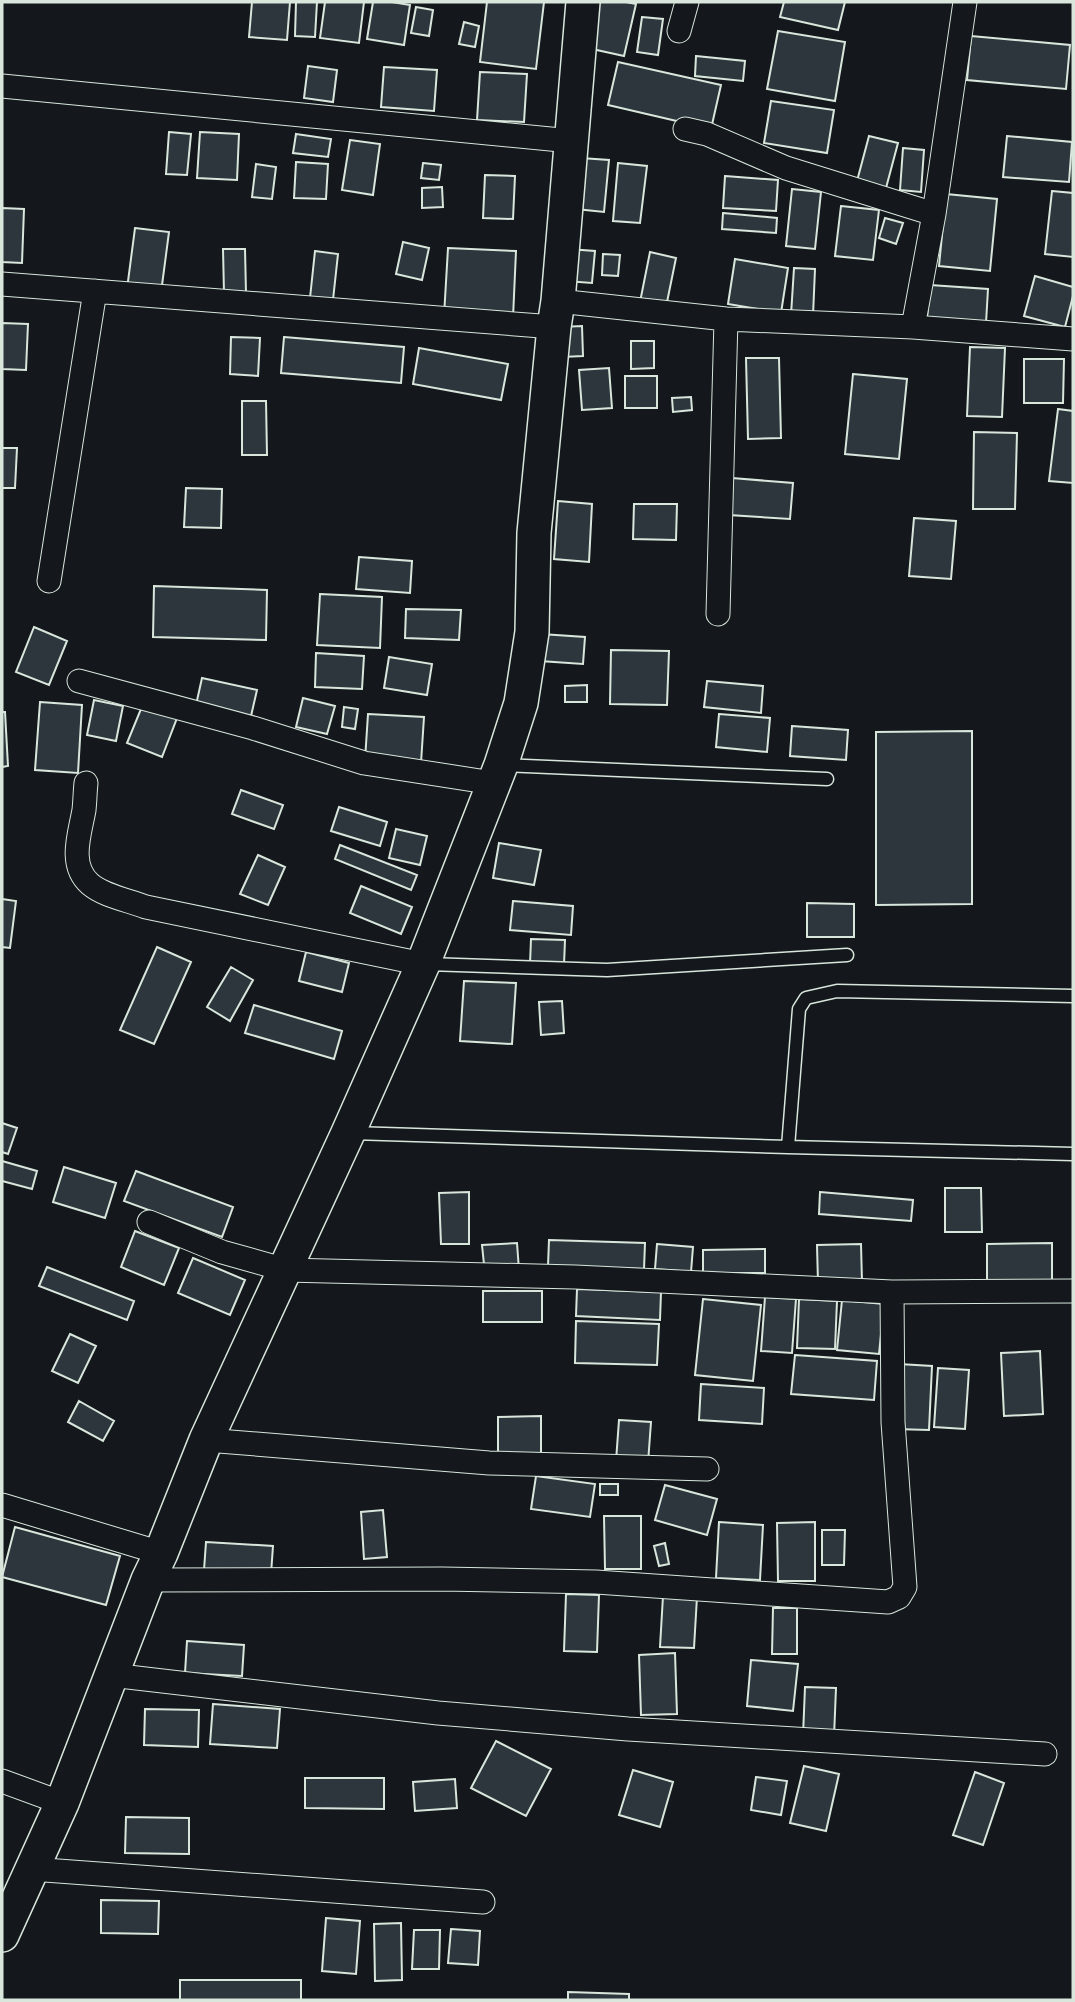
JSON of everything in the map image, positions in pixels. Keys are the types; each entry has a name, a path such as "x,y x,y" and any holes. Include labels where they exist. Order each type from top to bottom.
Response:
{"main road":[{"path":"2,1935 62,1802 206,1440 286,1270 423,964 497,774 521,703 532,632 534,533 583,2"}],"street":[{"path":"679,31 687,2"},
{"path":"913,327 934,214 965,2"},
{"path":"2,86 571,141"},
{"path":"685,129 707,135 786,168 934,214"},
{"path":"2,284 556,314 913,327 1073,339"},
{"path":"50,581 95,291"},
{"path":"718,614 726,319"},
{"path":"79,681 253,728 364,763 497,774"},
{"path":"86,783 84,809 76,842 78,861 81,874 90,884 105,893 157,909 423,964"},
{"path":"149,1222 222,1252 286,1270 575,1277 892,1292 1073,1291"},
{"path":"2,1505 155,1566 442,1579 596,1582 888,1602 899,1597 905,1587 892,1422 892,1292"},
{"path":"206,1440 489,1463 707,1469"},
{"path":"111,1675 438,1713 601,1727 1045,1754"},
{"path":"2,1781 62,1802"},
{"path":"31,1869 483,1902"}],"lane":[{"path":"497,774 827,779"},
{"path":"423,964 607,970 847,954"},
{"path":"788,1147 799,1009 806,998 836,991 1073,996"},
{"path":"348,1133 1073,1154"}],"building":[{"path":"252,2 290,2 287,40 249,37"},
{"path":"296,2 317,2 315,37 295,36"},
{"path":"325,2 364,2 359,43 320,38"},
{"path":"373,2 410,5 404,45 367,39"},
{"path":"487,2 544,2 536,69 480,62"},
{"path":"594,2 636,4 624,56 583,47"},
{"path":"784,2 845,2 838,30 780,17"},
{"path":"416,7 433,10 429,36 411,33"},
{"path":"642,17 663,19 658,55 637,52"},
{"path":"464,22 479,26 475,47 459,44"},
{"path":"778,31 845,42 835,101 767,89"},
{"path":"971,36 1070,45 1066,89 967,80"},
{"path":"696,56 745,61 743,81 695,76"},
{"path":"618,62 721,85 711,129 608,105"},
{"path":"308,66 337,70 333,102 304,98"},
{"path":"384,67 437,70 434,111 381,107"},
{"path":"480,72 527,74 524,122 477,120"},
{"path":"771,101 834,110 827,153 764,143"},
{"path":"169,132 191,134 187,175 166,174"},
{"path":"200,132 239,134 237,180 197,178"},
{"path":"296,134 331,139 328,157 293,153"},
{"path":"869,136 898,143 886,188 857,181"},
{"path":"1007,136 1072,142 1069,182 1003,177"},
{"path":"350,140 380,144 373,195 342,190"},
{"path":"903,148 924,150 921,192 900,190"},
{"path":"581,158 609,160 604,212 576,209"},
{"path":"296,162 328,164 326,199 294,198"},
{"path":"423,163 441,165 439,180 421,178"},
{"path":"618,163 647,166 640,223 613,221"},
{"path":"256,164 276,167 272,199 252,197"},
{"path":"485,175 515,176 513,219 483,218"},
{"path":"725,176 778,180 776,211 723,208"},
{"path":"442,187 443,207 422,208 422,188"},
{"path":"792,189 821,192 815,249 786,246"},
{"path":"1052,191 1073,193 1073,257 1045,254"},
{"path":"946,194 997,199 990,271 939,266"},
{"path":"841,206 879,210 873,260 835,256"},
{"path":"2,208 24,209 22,263 2,262"},
{"path":"723,213 777,218 776,233 722,229"},
{"path":"885,218 903,223 896,244 879,238"},
{"path":"135,228 169,232 161,293 127,289"},
{"path":"403,242 429,248 422,280 396,274"},
{"path":"448,248 516,251 513,318 444,316"},
{"path":"223,249 245,249 246,293 224,293"},
{"path":"568,249 595,251 592,283 566,281"},
{"path":"315,251 338,254 333,300 310,298"},
{"path":"650,252 676,258 666,307 640,302"},
{"path":"603,254 620,255 618,276 602,275"},
{"path":"735,259 788,268 781,313 728,304"},
{"path":"794,268 815,269 813,316 791,315"},
{"path":"1035,276 1073,287 1065,327 1024,316"},
{"path":"930,285 988,289 986,323 927,319"},
{"path":"2,323 28,324 26,370 2,369"},
{"path":"582,326 583,356 562,357 561,327"},
{"path":"231,337 260,338 258,376 230,374"},
{"path":"284,337 404,347 401,383 281,373"},
{"path":"631,341 654,341 654,368 631,369"},
{"path":"970,347 1005,348 1002,417 967,416"},
{"path":"419,348 508,364 501,400 413,384"},
{"path":"746,358 779,358 781,438 748,439"},
{"path":"1024,359 1064,359 1063,403 1024,403"},
{"path":"609,368 612,408 582,410 579,370"},
{"path":"853,374 907,379 899,459 845,454"},
{"path":"625,376 657,376 657,408 625,408"},
{"path":"691,397 692,410 673,412 672,398"},
{"path":"242,401 266,401 267,455 242,455"},
{"path":"1058,409 1073,411 1073,483 1049,481"},
{"path":"974,432 1017,433 1015,509 973,509"},
{"path":"2,448 17,448 15,488 2,488"},
{"path":"732,478 793,483 790,519 729,515"},
{"path":"186,488 222,489 221,528 184,527"},
{"path":"558,501 592,504 589,562 554,559"},
{"path":"634,504 677,504 676,540 633,539"},
{"path":"914,518 956,521 951,579 909,576"},
{"path":"359,557 412,561 410,593 356,589"},
{"path":"154,586 267,590 266,640 153,637"},
{"path":"320,594 382,597 380,648 317,645"},
{"path":"406,609 461,610 459,640 405,638"},
{"path":"34,627 67,641 49,685 16,672"},
{"path":"541,634 585,637 583,664 540,661"},
{"path":"611,650 669,651 667,705 610,704"},
{"path":"316,653 364,656 362,689 315,687"},
{"path":"389,657 432,664 427,695 384,688"},
{"path":"202,678 257,690 251,716 196,705"},
{"path":"707,681 763,686 761,713 704,707"},
{"path":"587,685 587,702 565,702 565,686"},
{"path":"303,698 335,706 327,734 296,727"},
{"path":"94,700 123,706 116,741 87,735"},
{"path":"40,702 82,705 78,773 35,770"},
{"path":"143,704 177,718 162,757 127,743"},
{"path":"344,707 358,709 355,729 342,727"},
{"path":"2,712 5,712 8,766 2,767"},
{"path":"368,714 424,717 421,763 365,760"},
{"path":"719,714 770,718 767,752 716,747"},
{"path":"792,726 848,730 846,760 790,756"},
{"path":"972,731 972,904 876,905 876,732"},
{"path":"241,790 283,805 274,829 232,814"},
{"path":"339,807 387,822 380,846 331,831"},
{"path":"396,829 427,836 420,865 389,858"},
{"path":"499,843 541,850 534,885 493,878"},
{"path":"340,845 417,875 411,890 335,859"},
{"path":"258,855 285,867 268,905 240,894"},
{"path":"361,886 412,907 401,934 350,913"},
{"path":"2,899 16,901 10,948 2,947"},
{"path":"513,901 573,906 571,935 510,930"},
{"path":"807,903 854,904 854,937 807,937"},
{"path":"531,939 565,940 564,965 530,964"},
{"path":"157,947 191,962 154,1044 120,1030"},
{"path":"306,952 349,963 342,992 299,981"},
{"path":"231,967 253,980 230,1021 207,1007"},
{"path":"464,981 516,983 512,1044 460,1041"},
{"path":"562,1001 564,1033 541,1035 539,1002"},
{"path":"254,1005 342,1031 334,1059 245,1033"},
{"path":"2,1123 17,1128 8,1154 2,1152"},
{"path":"2,1161 37,1171 32,1189 2,1181"},
{"path":"64,1167 116,1183 105,1218 53,1202"},
{"path":"136,1171 233,1207 222,1237 124,1201"},
{"path":"945,1188 981,1188 982,1232 945,1232"},
{"path":"469,1192 469,1244 441,1244 439,1193"},
{"path":"820,1192 913,1200 911,1221 819,1214"},
{"path":"135,1231 179,1248 164,1285 121,1267"},
{"path":"549,1240 645,1243 644,1269 548,1266"},
{"path":"517,1243 519,1270 485,1274 482,1245"},
{"path":"1052,1243 1052,1282 987,1282 987,1244"},
{"path":"657,1244 693,1247 691,1272 655,1269"},
{"path":"861,1244 862,1282 818,1283 817,1245"},
{"path":"765,1249 765,1273 703,1273 703,1250"},
{"path":"193,1258 245,1280 230,1315 178,1293"},
{"path":"47,1267 134,1301 127,1320 39,1286"},
{"path":"577,1289 661,1292 660,1320 576,1316"},
{"path":"483,1291 542,1291 542,1322 483,1322"},
{"path":"765,1297 796,1299 792,1353 761,1351"},
{"path":"703,1299 761,1305 753,1381 695,1375"},
{"path":"799,1299 837,1301 835,1349 797,1348"},
{"path":"842,1300 884,1304 879,1354 837,1350"},
{"path":"576,1321 659,1324 657,1365 575,1363"},
{"path":"70,1334 96,1346 78,1383 52,1371"},
{"path":"1040,1351 1043,1414 1004,1416 1001,1353"},
{"path":"795,1355 877,1361 874,1400 791,1394"},
{"path":"899,1364 932,1366 929,1430 895,1429"},
{"path":"938,1368 969,1370 965,1429 934,1427"},
{"path":"701,1384 764,1388 762,1424 699,1420"},
{"path":"79,1401 114,1421 103,1441 68,1422"},
{"path":"541,1416 541,1457 498,1458 498,1417"},
{"path":"619,1420 651,1422 648,1463 616,1461"},
{"path":"536,1476 595,1484 590,1517 531,1509"},
{"path":"600,1484 618,1484 618,1495 600,1495"},
{"path":"665,1485 717,1499 707,1535 655,1520"},
{"path":"383,1510 387,1557 364,1559 361,1512"},
{"path":"604,1516 641,1516 641,1569 605,1569"},
{"path":"719,1522 763,1525 760,1580 716,1578"},
{"path":"815,1522 815,1581 778,1581 777,1523"},
{"path":"15,1527 120,1556 106,1605 2,1577"},
{"path":"822,1530 845,1530 844,1565 822,1565"},
{"path":"206,1542 273,1546 271,1574 204,1570"},
{"path":"665,1543 669,1564 659,1566 654,1546"},
{"path":"566,1594 599,1595 597,1652 564,1651"},
{"path":"663,1596 697,1597 694,1648 660,1647"},
{"path":"773,1608 797,1608 797,1654 772,1654"},
{"path":"187,1641 244,1645 242,1676 185,1673"},
{"path":"675,1653 677,1714 641,1715 639,1655"},
{"path":"751,1660 798,1664 793,1711 747,1706"},
{"path":"805,1687 836,1688 834,1737 803,1736"},
{"path":"213,1704 280,1709 277,1748 210,1744"},
{"path":"145,1709 199,1710 198,1747 144,1745"},
{"path":"496,1741 551,1769 526,1816 471,1788"},
{"path":"804,1766 839,1774 826,1831 790,1823"},
{"path":"633,1770 673,1782 660,1827 619,1815"},
{"path":"975,1772 1004,1783 983,1845 953,1835"},
{"path":"756,1777 787,1781 781,1815 751,1810"},
{"path":"305,1778 384,1778 384,1809 305,1808"},
{"path":"455,1779 457,1808 415,1811 413,1782"},
{"path":"126,1817 189,1818 189,1854 125,1853"},
{"path":"101,1900 159,1901 158,1934 101,1933"},
{"path":"326,1918 360,1921 356,1974 322,1971"},
{"path":"401,1923 402,1980 375,1981 374,1924"},
{"path":"451,1929 480,1931 478,1965 448,1963"},
{"path":"414,1930 440,1930 439,1969 412,1969"},
{"path":"180,1980 301,1980 301,2000 180,2000"},
{"path":"568,1992 629,1994 629,2000 568,2000"}]}
